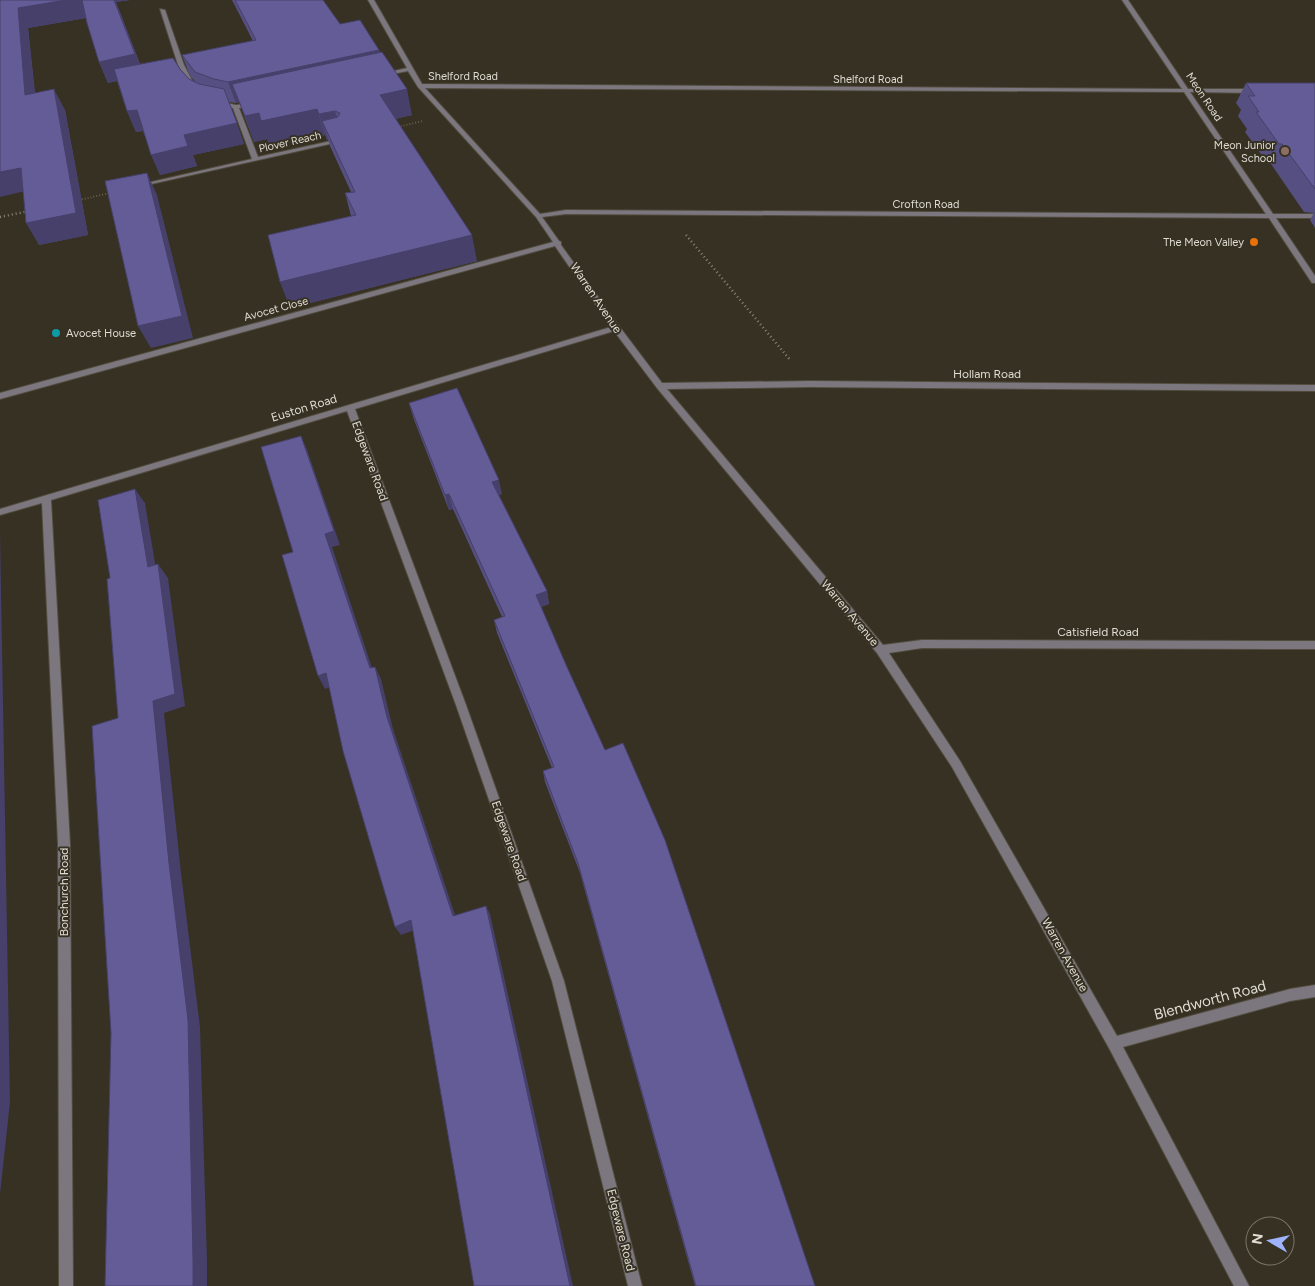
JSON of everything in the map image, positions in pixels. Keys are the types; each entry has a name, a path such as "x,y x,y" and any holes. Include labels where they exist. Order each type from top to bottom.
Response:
{"street":[{"name":"Warren Avenue","path":"371,0 420,86 538,216 559,243 616,328 660,386 881,650 956,764 1114,1043 1242,1286"},
{"name":"Meon Road","path":"1125,0 1315,281"},
{"path":"162,10 187,80 197,93"},
{"path":"380,75 409,69"},
{"name":"Shelford Road","path":"420,86 1266,91"},
{"path":"213,102 236,108 255,103"},
{"name":"Plover Reach","path":"236,108 256,160"},
{"name":"Plover Reach","path":"110,193 342,140"},
{"name":"Crofton Road","path":"538,216 566,212 1315,216"},
{"name":"Avocet Close","path":"0,396 559,243"},
{"name":"Euston Road","path":"0,512 616,328"},
{"name":"Hollam Road","path":"660,386 810,384 1315,388"},
{"name":"Edgeware Road","path":"350,407 461,705 558,981 635,1286"},
{"name":"Bonchurch Road","path":"46,499 64,844 66,1286"},
{"name":"Catisfield Road","path":"881,650 922,644 1315,645"},
{"name":"Blendworth Road","path":"1114,1043 1290,995 1315,991"}],"path":[{"path":"389,129 446,116"},
{"path":"71,202 110,193"},
{"path":"0,217 32,210"},
{"path":"668,213 810,384"}],"building":[{"path":"0,0 66,0 18,8 25,95 54,89 76,213 26,223 21,168 0,172"},
{"path":"82,0 114,0 135,54 99,62"},
{"path":"235,0 323,0 340,24 360,20 379,50 228,82 195,72 182,55 256,40"},
{"path":"382,52 407,89 380,95 472,235 280,282 268,235 356,215 345,193 355,192 322,121 338,117 340,113 335,111 319,114 317,109 261,121 259,113 245,116 232,84"},
{"path":"173,58 189,79 199,84 224,89 237,123 184,135 188,146 151,155 137,110 127,111 114,69"},
{"path":"1246,83 1315,83 1315,189 1256,112 1259,112 1248,96 1255,96"},
{"path":"147,173 182,316 138,326 105,181"},
{"path":"457,388 499,480 492,482 547,591 536,595 605,750 623,743 665,840 815,1286 696,1286 578,863 543,771 554,767 494,620 505,616 449,494 445,495 409,403"},
{"path":"301,436 334,531 325,534 370,668 375,667 387,717 453,916 486,906 570,1286 474,1286 411,920 395,927 343,751 326,673 318,676 282,555 293,552 261,447"},
{"path":"135,489 148,567 158,564 175,694 153,701 169,863 188,1020 193,1286 105,1286 111,1033 92,726 118,718 107,579 110,578 98,500"}],"place":[{"name":"Meon Junior School","path":"1285,151"},
{"name":"The Meon Valley","path":"1254,242"},
{"name":"Avocet House","path":"56,333"}]}
